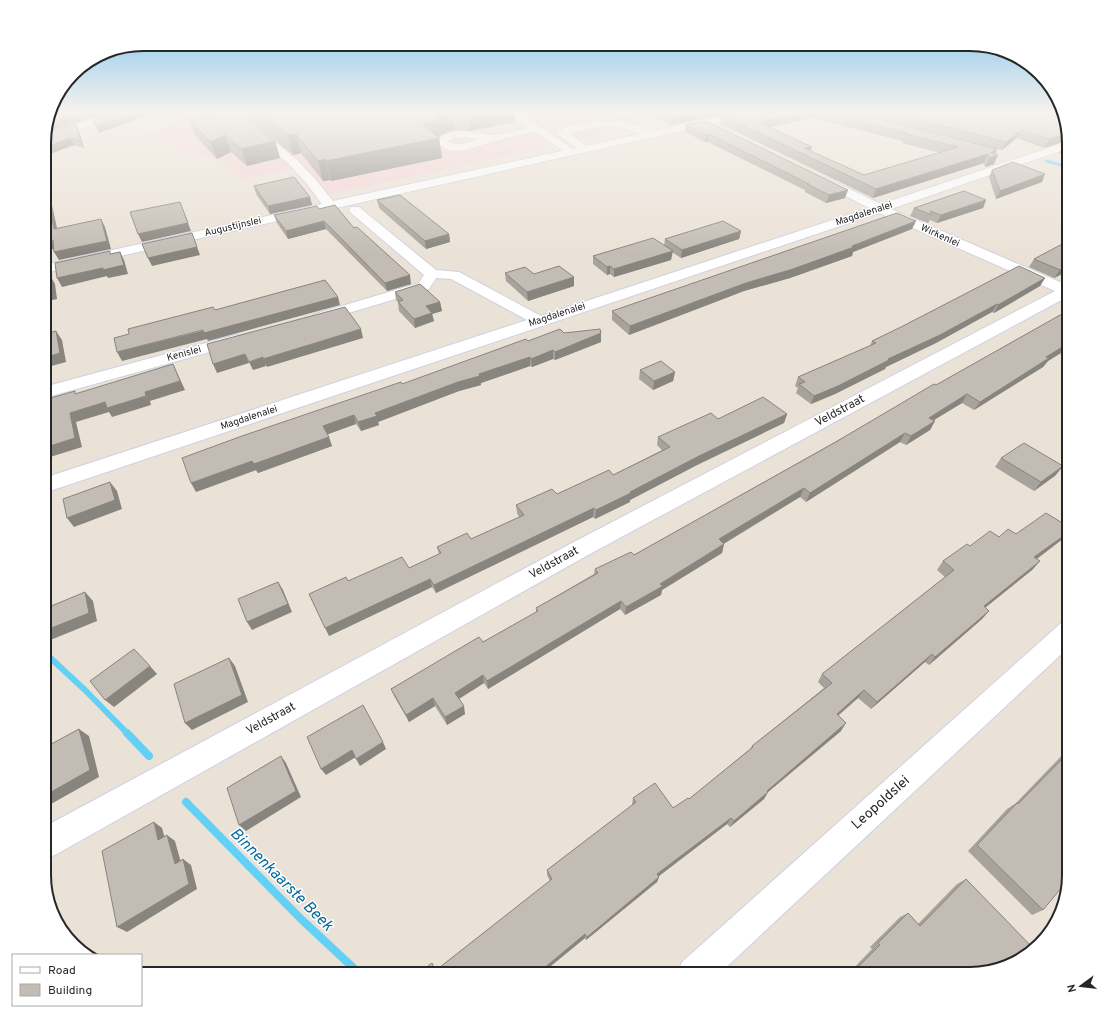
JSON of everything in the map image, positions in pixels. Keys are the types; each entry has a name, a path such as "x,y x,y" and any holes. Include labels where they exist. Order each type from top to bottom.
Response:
{"street":[{"path":"290,160 308,178 328,203"},
{"name":"Augustijnslei","path":"422,185 458,174 524,160"},
{"path":"508,167 510,164 529,160"},
{"name":"Augustijnslei","path":"51,262 539,160"},
{"name":"Magdalenalei","path":"51,484 879,209 1021,160"},
{"name":"Wirkenlei","path":"808,173 879,209 1062,288"},
{"name":"Augustijnslei","path":"51,266 328,203"},
{"path":"355,210 432,274 454,276 540,321"},
{"path":"302,322 424,286 432,274"},
{"name":"Veldstraat","path":"51,840 580,548 1062,294"},
{"name":"Kenislei","path":"51,390 250,336"},
{"name":"Leopoldslei","path":"702,967 1062,637"}],"shaded area":[{"path":"218,160 488,160 314,198 292,169 242,179"}],"building":[{"path":"760,160 785,160 848,190 829,195 807,184 809,184"},
{"path":"815,160 830,160 864,175 916,160 970,160 876,189"},
{"path":"1013,162 1045,174 1000,191 992,170"},
{"path":"294,177 310,197 268,206 254,186"},
{"path":"964,191 986,200 941,215 930,211 932,215 914,208"},
{"path":"400,195 449,234 425,241 377,200"},
{"path":"180,202 188,223 138,234 130,212"},
{"path":"335,205 354,228 357,227 410,275 385,283 324,221 286,231 274,215 317,206 319,209"},
{"path":"897,213 916,221 852,246 854,247 793,269 746,283 630,326 612,311 888,216"},
{"path":"51,215 54,229 101,219 107,241 54,252 53,240 51,240"},
{"path":"723,221 741,231 682,250 665,239"},
{"path":"192,233 197,247 148,258 142,244"},
{"path":"653,238 673,251 614,269 610,266 607,267 593,256"},
{"path":"1062,244 1062,269 1060,270 1034,259"},
{"path":"110,251 110,254 120,252 124,265 57,278 55,263"},
{"path":"559,266 574,277 527,292 505,273 525,267 534,274"},
{"path":"1019,266 1045,278 998,305 997,304 940,335 888,359 889,360 838,386 814,396 799,384 805,382 798,377 876,343 872,341"},
{"path":"325,280 338,297 204,333 203,330 117,352 114,338 129,334 128,329 213,307 215,310"},
{"path":"420,284 440,302 426,306 432,313 414,319 398,302 403,300 395,292"},
{"path":"345,307 361,329 263,359 263,357 249,362 245,354 213,364 207,344"},
{"path":"1062,314 1062,347 1046,357 1049,358 980,402 967,394 929,418 935,421 911,436 905,433 810,493 804,488 719,539 724,544 660,584 663,586 626,607 621,601 487,681 483,675 455,693 464,706 445,717 433,698 406,715 391,689 479,637 483,642 538,611 536,608 598,573 595,569 631,552 634,555 834,443 934,384 936,385"},
{"path":"560,329 564,333 600,329 601,333 555,352 553,350 531,359 530,357 479,374 480,376 458,382 375,413 377,416 358,422 354,415 323,426 329,437 254,464 252,461 191,483 182,458 401,382 402,384 526,339 528,341"},
{"path":"56,331 60,353 51,356 51,332"},
{"path":"661,361 675,372 654,381 640,370"},
{"path":"173,364 180,381 145,392 146,396 107,408 105,402 70,413 75,438 51,446 51,398 75,391 75,394"},
{"path":"763,397 787,414 699,456 596,510 594,508 434,585 430,579 325,628 309,594 346,577 348,581 402,557 409,568 441,553 437,547 467,533 471,539 524,515 516,505 552,489 557,494 609,470 613,475 670,447 658,437 711,413 718,419"},
{"path":"1024,443 1062,467 1041,482 1001,458"},
{"path":"110,482 115,500 67,518 63,499"},
{"path":"1046,513 1062,523 1062,537 1034,557 1040,561 984,606 989,611 935,657 932,654 877,702 864,690 837,714 846,723 734,821 731,818 657,874 659,877 587,937 585,934 545,967 440,967 552,879 547,870 636,802 633,798 655,783 673,808 688,798 689,799 753,747 752,746 832,683 822,674 954,570 943,561 967,544 970,546 990,531 999,537 1008,529 1016,534"},
{"path":"278,582 288,604 247,622 238,599"},
{"path":"85,592 89,613 51,628 51,606"},
{"path":"134,649 150,666 105,700 90,681"},
{"path":"229,658 242,695 185,723 174,684"},
{"path":"363,705 383,742 356,759 352,750 321,769 307,737"},
{"path":"79,729 90,770 51,792 51,744"},
{"path":"281,756 296,791 239,825 227,788"},
{"path":"1062,759 1061,887 1043,910 977,845 1017,803 1018,804"},
{"path":"154,822 158,840 167,835 175,864 183,859 189,884 117,927 102,851"},
{"path":"966,879 1030,945 1011,958 982,966 858,967 880,945 878,943 908,913 920,926"},
{"path":"432,963 434,967 427,967"}],"waterway":[{"path":"1046,161 1062,165"},
{"name":"Binnenkaarste Beek","path":"51,658 85,690 128,734"},
{"name":"Binnenkaarste Beek","path":"127,733 149,756"},
{"name":"Binnenkaarste Beek","path":"186,802 300,918 352,967"}]}
